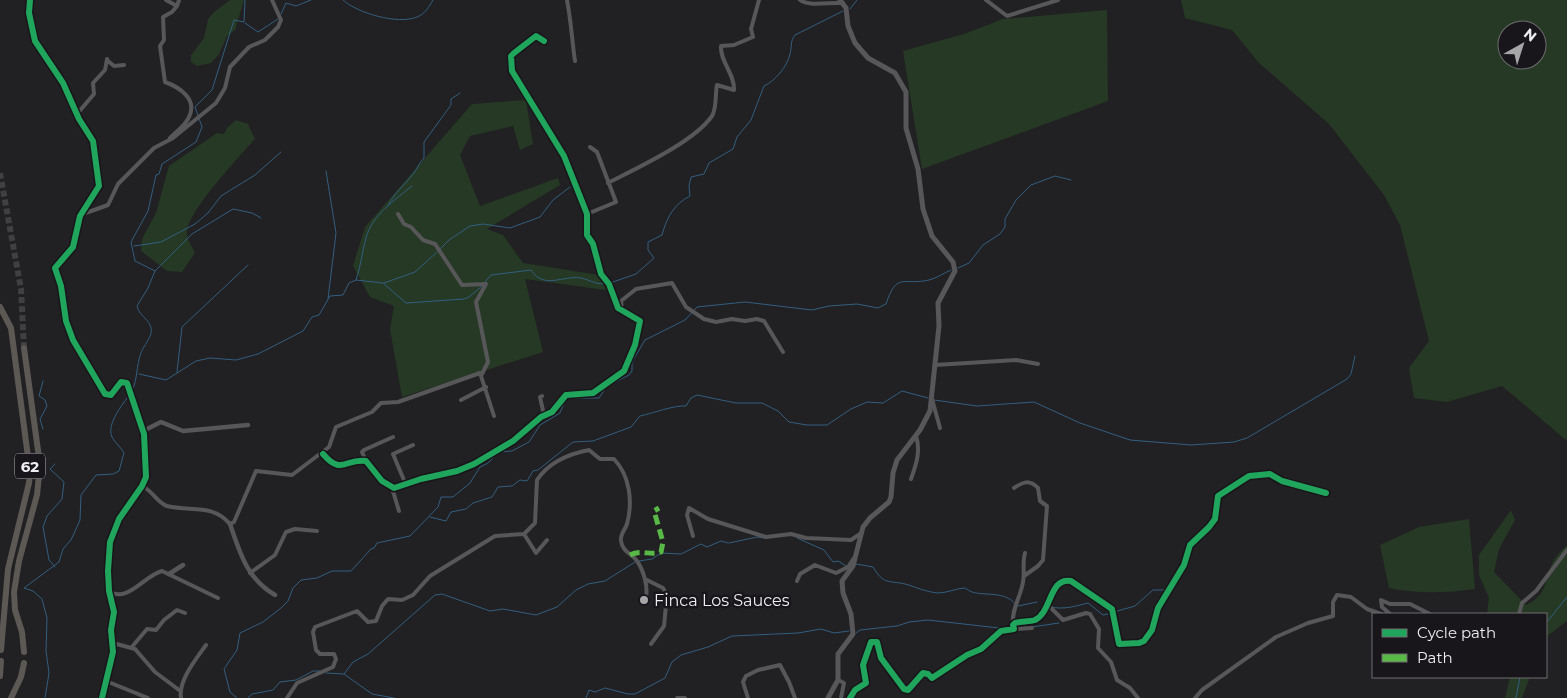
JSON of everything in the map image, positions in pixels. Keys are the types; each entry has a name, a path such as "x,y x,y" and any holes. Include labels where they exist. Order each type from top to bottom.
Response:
{"highway":[{"name":"62","path":"0,307 12,328 30,472 8,569 1,650"},
{"name":"62","path":"24,348 40,464 37,495 19,561 14,592 15,610 22,632 24,652"},
{"path":"0,676 1,661"},
{"path":"11,698 21,677 24,663"}],"main road":[{"path":"828,698 838,680 838,654 853,634 851,614 841,587 842,581 853,566 860,534 870,518 889,502 893,488 895,465 928,418 935,365 938,304 953,276 955,266 932,236 923,209 918,169 906,128 906,92 895,73 874,63 857,47 849,32 842,2"}],"street":[{"path":"30,0 29,12 35,41 48,64 63,83 93,143 99,188 80,216 73,247 55,268 61,286 66,322 75,344 105,394 111,395 123,381 127,383 143,431 146,470 142,486 119,519 110,542 108,591 114,612 110,628 113,652 102,698"},
{"path":"166,0 178,6"},
{"path":"167,142 189,119 191,112 184,91 165,82 162,73 160,46 164,40 163,17 178,6 179,0"},
{"path":"80,216 108,205 120,182 154,148 173,138 216,103 225,88 230,67 249,47 264,40 280,25 281,20 272,0"},
{"path":"567,0 571,16 569,25 575,62"},
{"path":"608,182 657,157 700,128 713,114 717,85 734,90 730,72 721,55 721,46 736,45 753,38 751,30 759,0"},
{"path":"800,0 809,5 842,2"},
{"path":"986,0 1007,16 1058,0"},
{"path":"392,488 457,471 474,464 513,441 544,416 555,410 566,394 593,394 624,371 627,359 635,345 640,321 618,308 609,284 601,274 593,244 587,235 587,214 564,156 512,71 511,56 514,53 537,36 544,41"},
{"path":"77,114 94,94 93,83 105,70 108,60 114,66 124,65"},
{"path":"587,214 616,202 597,152 590,147"},
{"path":"398,214 404,224 411,227 422,240 435,244 462,285 486,284 476,302 488,362 482,374 494,416"},
{"path":"623,312 621,301 635,289 672,282 686,308 704,319 716,322 732,318 745,321 757,319 764,321 783,352"},
{"path":"935,365 1016,360 1038,364"},
{"path":"230,524 234,522 256,471 291,476 323,454 331,445 336,427 372,412 381,403 398,402 480,373 482,374"},
{"path":"460,400 486,387"},
{"path":"542,396 540,397 544,416"},
{"path":"932,398 940,428"},
{"path":"143,431 161,422 183,431 248,425"},
{"path":"911,479 917,461 918,443 916,436"},
{"path":"393,437 362,452 366,461 382,481 392,488 399,511"},
{"path":"406,485 393,454 413,445"},
{"path":"287,698 297,683 328,672 333,667 336,659 334,654 320,654 316,650 313,632 315,626 357,611 368,622 376,621 382,606 388,598 402,600 413,595 432,575 495,536 524,534 535,523 535,484 553,463 565,456 587,450 600,459 612,458 619,466 629,485 629,512 621,542 624,551 638,562 648,587 646,597"},
{"path":"323,454 332,463 340,466 366,461"},
{"path":"1014,627 1019,622 1035,619 1048,606 1056,585 1065,580 1071,581 1112,609 1118,644 1144,641 1152,630 1158,608 1184,565 1190,546 1213,523 1218,496 1249,476 1270,474 1282,481 1326,493"},
{"path":"1014,488 1026,482 1033,483 1038,490 1040,501 1047,506 1043,560 1024,576"},
{"path":"142,486 164,505 213,511 223,517 230,524 250,574 266,590 275,594"},
{"path":"693,536 687,515 689,508 708,519 766,537 791,534 808,538 847,540 854,539 860,534"},
{"path":"250,574 275,555 286,532 296,529 317,531"},
{"path":"524,534 536,553 547,540"},
{"path":"1519,613 1522,603 1536,591 1567,550"},
{"path":"1014,627 1012,616 1024,576 1022,567 1024,553"},
{"path":"797,581 800,574 815,565 836,573 848,567 854,557"},
{"path":"169,574 183,565"},
{"path":"108,591 115,594 128,592 162,571 218,598"},
{"path":"643,577 663,588 667,595 664,626 651,644"},
{"path":"1195,698 1202,690 1276,637 1308,623 1333,616 1334,602 1337,595 1351,597 1366,609 1379,613"},
{"path":"1389,613 1382,607 1381,600 1390,604 1410,604 1428,613"},
{"path":"1048,606 1063,620 1086,613 1093,617 1099,629 1098,648 1111,662 1116,680 1130,688 1138,698"},
{"path":"131,648 147,629 156,630 176,610 185,613"},
{"path":"850,698 855,690 866,683 863,665 871,642 877,642 882,661 907,690 915,685 923,673 928,674 932,678 934,677 967,655 980,649 1001,631 1014,627 1032,628"},
{"path":"112,643 138,652 156,672 180,690"},
{"path":"181,698 180,690 192,664 206,645"},
{"path":"748,698 743,682 746,676 758,670 780,665 789,682 794,698"},
{"path":"838,680 844,683 841,698"},
{"path":"106,681 148,698"},
{"path":"677,698 685,698"}],"green space":[{"path":"230,0 244,0 235,30 227,36 219,54 211,63 197,66 191,62 191,55 204,38 208,19"},
{"path":"1181,0 1567,0 1567,441 1502,386 1447,402 1414,398 1409,368 1429,341 1400,225 1384,195 1329,124 1259,63 1232,30 1185,18"},
{"path":"1107,10 1108,101 922,169 903,51 964,34 1003,19"},
{"path":"526,100 533,144 520,150 513,126 470,136 460,155 480,206 558,178 560,185 487,229 503,235 523,263 599,275 606,290 525,279 543,352 402,397 390,329 394,306 370,297 353,266 365,227 472,104"},
{"path":"236,120 248,124 255,139 226,171 194,214 188,226 187,235 195,253 182,272 167,271 141,251 142,239 156,213 169,166 217,133 224,134 227,128"},
{"path":"1511,510 1515,520 1499,549 1494,572 1526,605 1543,591 1554,560 1567,545 1567,621 1547,636 1547,613 1487,613 1489,598 1479,575 1479,555"},
{"path":"1469,519 1475,589 1432,592 1389,588 1380,545 1419,527"},
{"path":"1510,678 1530,678 1522,698 1505,698"}],"waterway":[{"path":"132,391 139,358 151,332 150,325 139,312 137,306 148,288 155,271 135,261 131,242 148,211 156,175 159,174 162,164 196,142 202,127 195,107 212,90 234,20 244,22 245,0"},
{"path":"281,14 286,3 296,6 311,0"},
{"path":"343,0 349,5 368,13 399,20 420,16 433,0"},
{"path":"850,9 857,0"},
{"path":"610,283 636,274 654,258 648,250 648,242 662,235 666,222 675,207 690,196 689,186 691,177 704,174 709,163 733,149 737,137 751,120 764,86 776,77 786,64 795,35 843,11"},
{"path":"245,23 258,32 278,19"},
{"path":"388,206 424,158 424,142 451,105 451,99 460,93"},
{"path":"134,246 161,242 195,224 208,213 221,196 255,175 281,152"},
{"path":"326,171 336,233 328,299"},
{"path":"958,268 969,263 983,245 1000,234 1005,227 1005,219 1016,200 1031,185 1055,176 1071,180"},
{"path":"356,280 366,238 373,222 412,186"},
{"path":"440,249 449,240 470,226 483,224 510,228 540,217 553,200 570,187"},
{"path":"155,271 192,234 233,209 252,213 261,218"},
{"path":"384,283 415,272 437,252"},
{"path":"177,372 182,327 248,265"},
{"path":"484,283 491,275 531,270 536,276 548,281 581,278 597,283 607,283"},
{"path":"237,698 230,692 224,669 237,650 240,633 263,622 281,608 288,601 293,588 301,580 317,578 332,571 351,571 377,543 410,536 438,507 441,497 453,497 470,483 480,467 488,463 499,452 512,451 529,442 540,425 560,413 566,398 599,398 607,386 629,375 632,371 632,362 645,340 685,320 697,307 745,302 812,310 829,306 857,304 878,308 886,304 898,283 929,280 951,270"},
{"path":"139,374 166,380 196,361 210,358 236,360 258,354 303,331 312,317 319,315 330,296 343,295 349,283 356,280 383,283 406,303 464,299 482,286"},
{"path":"934,400 977,406 1034,402 1080,423 1130,440 1191,445 1234,442 1247,438 1347,379 1351,374 1355,356"},
{"path":"43,381 39,396 45,400 47,406 40,419 43,429"},
{"path":"430,517 446,521 451,512 466,509 473,503 492,497 498,487 512,486 520,480 527,481 533,471 538,470 573,442 593,441 631,427 640,416 686,406 691,398 697,395 736,403 762,403 778,411 789,422 807,425 827,425 851,409 867,402 883,403 902,391 928,398"},
{"path":"45,698 49,673 46,651 47,618 42,599 33,591 24,588 59,562 63,549 71,540 80,520 81,495 96,475 113,474 119,471 124,453 112,437 111,426 116,414 130,394"},
{"path":"55,464 50,469 64,482 62,499 47,516 43,527 49,560 55,567"},
{"path":"729,543 757,537 764,538"},
{"path":"797,538 824,550 833,562 838,561 846,566"},
{"path":"639,561 652,559 661,553 681,554 701,544 707,547 721,541 728,543"},
{"path":"344,674 353,662 368,654 435,595 442,594 490,611 503,609 536,615 557,607 576,590 588,584 605,581 635,562"},
{"path":"856,564 873,567 880,577 886,581 905,584 929,592 941,593 965,588 972,592 1006,597 1015,604"},
{"path":"1114,612 1135,606 1153,590 1168,590"},
{"path":"1547,622 1567,597"},
{"path":"1018,606 1037,602"},
{"path":"1051,607 1065,608 1088,603 1103,615 1112,613"},
{"path":"856,633 860,630 928,620 999,628 1011,626"},
{"path":"1032,627 1059,623"},
{"path":"586,698 589,690 595,692 605,688 635,694 665,678 672,662 681,655 708,647 732,636 798,633 821,629 834,633 849,631"},
{"path":"248,698 252,694 273,690 280,682 296,680 313,671 320,671"},
{"path":"326,673 344,674 372,694 394,698"},
{"path":"1516,698 1520,678"}],"tunnel":[{"path":"0,173 21,289 24,348"}],"marked path":[{"path":"630,555 634,553 661,552 663,542 654,511 659,508"}],"cycle path":[{"path":"30,0 29,13 35,41 63,83 79,119 93,141 99,186 80,216 73,247 55,268 61,286 66,321 73,340 105,394 111,395 121,382 127,383 144,434 146,477 142,486 119,519 110,542 108,571 109,591 114,612 111,630 113,652 102,698"},
{"path":"323,454 329,460 339,465 366,461 382,481 394,488 421,479 457,471 474,464 513,441 541,417 552,412 566,395 593,393 624,371 635,345 640,321 618,308 609,284 601,274 593,244 587,235 587,214 564,156 512,71 511,56 514,53 536,36 544,41"},
{"path":"850,698 855,690 866,683 863,665 871,642 877,642 881,658 904,689 908,690 923,673 928,674 932,678 967,655 981,649 1001,631 1014,629 1013,625 1015,623 1035,620 1041,616 1054,589 1064,581 1071,581 1112,609 1119,644 1144,641 1152,630 1158,608 1184,565 1190,545 1215,519 1218,496 1249,476 1270,474 1282,481 1326,493"}],"place":[{"name":"Finca Los Sauces","path":"644,600"}]}
